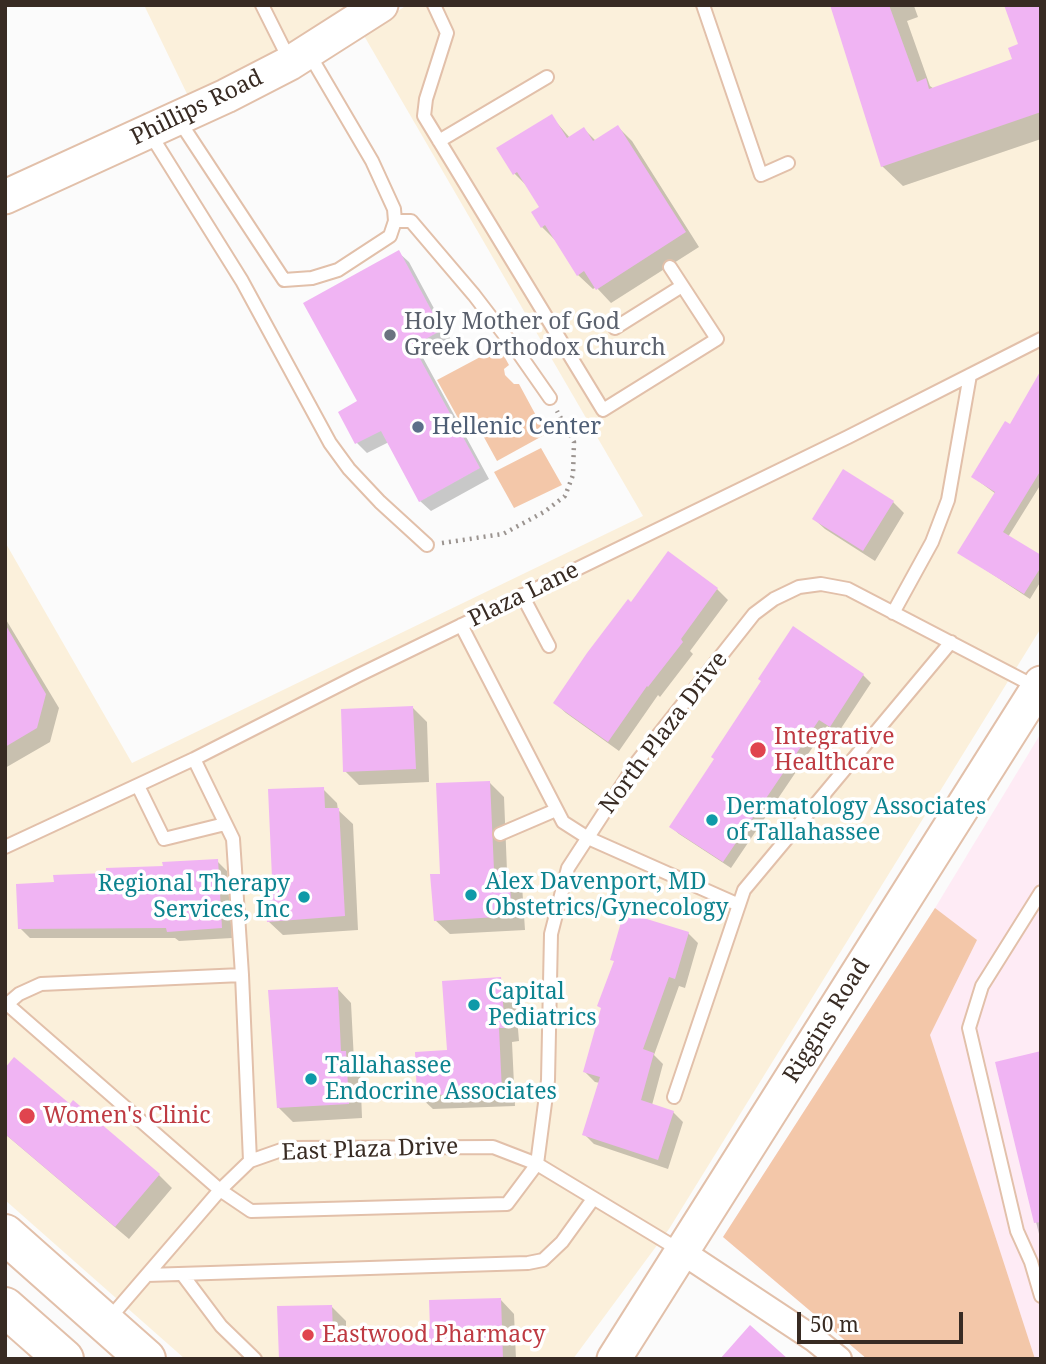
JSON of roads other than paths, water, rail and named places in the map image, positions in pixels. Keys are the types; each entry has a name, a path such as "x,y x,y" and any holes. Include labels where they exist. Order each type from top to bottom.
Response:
{"main road":[{"path":"5,1234 146,1359"},
{"path":"5,1307 65,1359 106,1323"}],"street":[{"name":"Phillips Road","path":"5,197 163,125 299,57 381,5"},
{"name":"Riggins Road","path":"614,1359 1040,687"},
{"path":"681,1251 814,1339 839,1359"}],"lane":[{"path":"163,125 284,280 312,278 338,270 390,236 395,221 394,209 372,161 262,5"},
{"path":"434,5 447,33 426,99 424,116 603,410 717,339 670,267"},
{"path":"703,5 761,175 788,163"},
{"path":"439,141 547,78"},
{"path":"163,125 236,270 330,443 380,502 428,545"},
{"path":"395,221 411,221 482,305 550,398"},
{"path":"615,328 682,286"},
{"name":"Plaza Lane","path":"5,847 194,759 1041,339"},
{"path":"893,613 932,542 948,500 970,375"},
{"name":"North Plaza Drive","path":"537,1164 548,1080 551,934 568,868 637,762 754,614 774,599 799,587 821,584 848,589 1040,687"},
{"path":"522,595 549,646"},
{"path":"461,625 563,822 588,838 739,905"},
{"path":"674,1097 744,890 951,642"},
{"path":"194,759 233,839 250,1161"},
{"path":"138,786 164,839 225,824"},
{"path":"500,834 556,810"},
{"path":"1041,892 982,986 969,1028 1017,1231 1031,1262 1041,1296"},
{"path":"242,975 41,984 19,994 6,1005 220,1189 251,1211 507,1204 537,1164"},
{"name":"East Plaza Drive","path":"106,1323 220,1189 250,1161 287,1148 493,1147 537,1164 681,1251"},
{"path":"147,1275 528,1264 543,1259 562,1242 593,1199"},
{"path":"182,1274 221,1326 255,1359"}],"place":[{"name":"Holy Mother of God Greek Orthodox Church","path":"390,335"},
{"name":"Hellenic Center","path":"418,427"},
{"name":"Integrative Healthcare","path":"758,750"},
{"name":"Dermatology Associates of Tallahassee","path":"712,820"},
{"name":"Alex Davenport, MD Obstetrics/Gynecology","path":"471,895"},
{"name":"Regional Therapy Services, Inc","path":"304,897"},
{"name":"Capital Pediatrics","path":"474,1005"},
{"name":"Tallahassee Endocrine Associates","path":"311,1079"},
{"name":"Women's Clinic","path":"27,1116"},
{"name":"Eastwood Pharmacy","path":"308,1335"}]}
